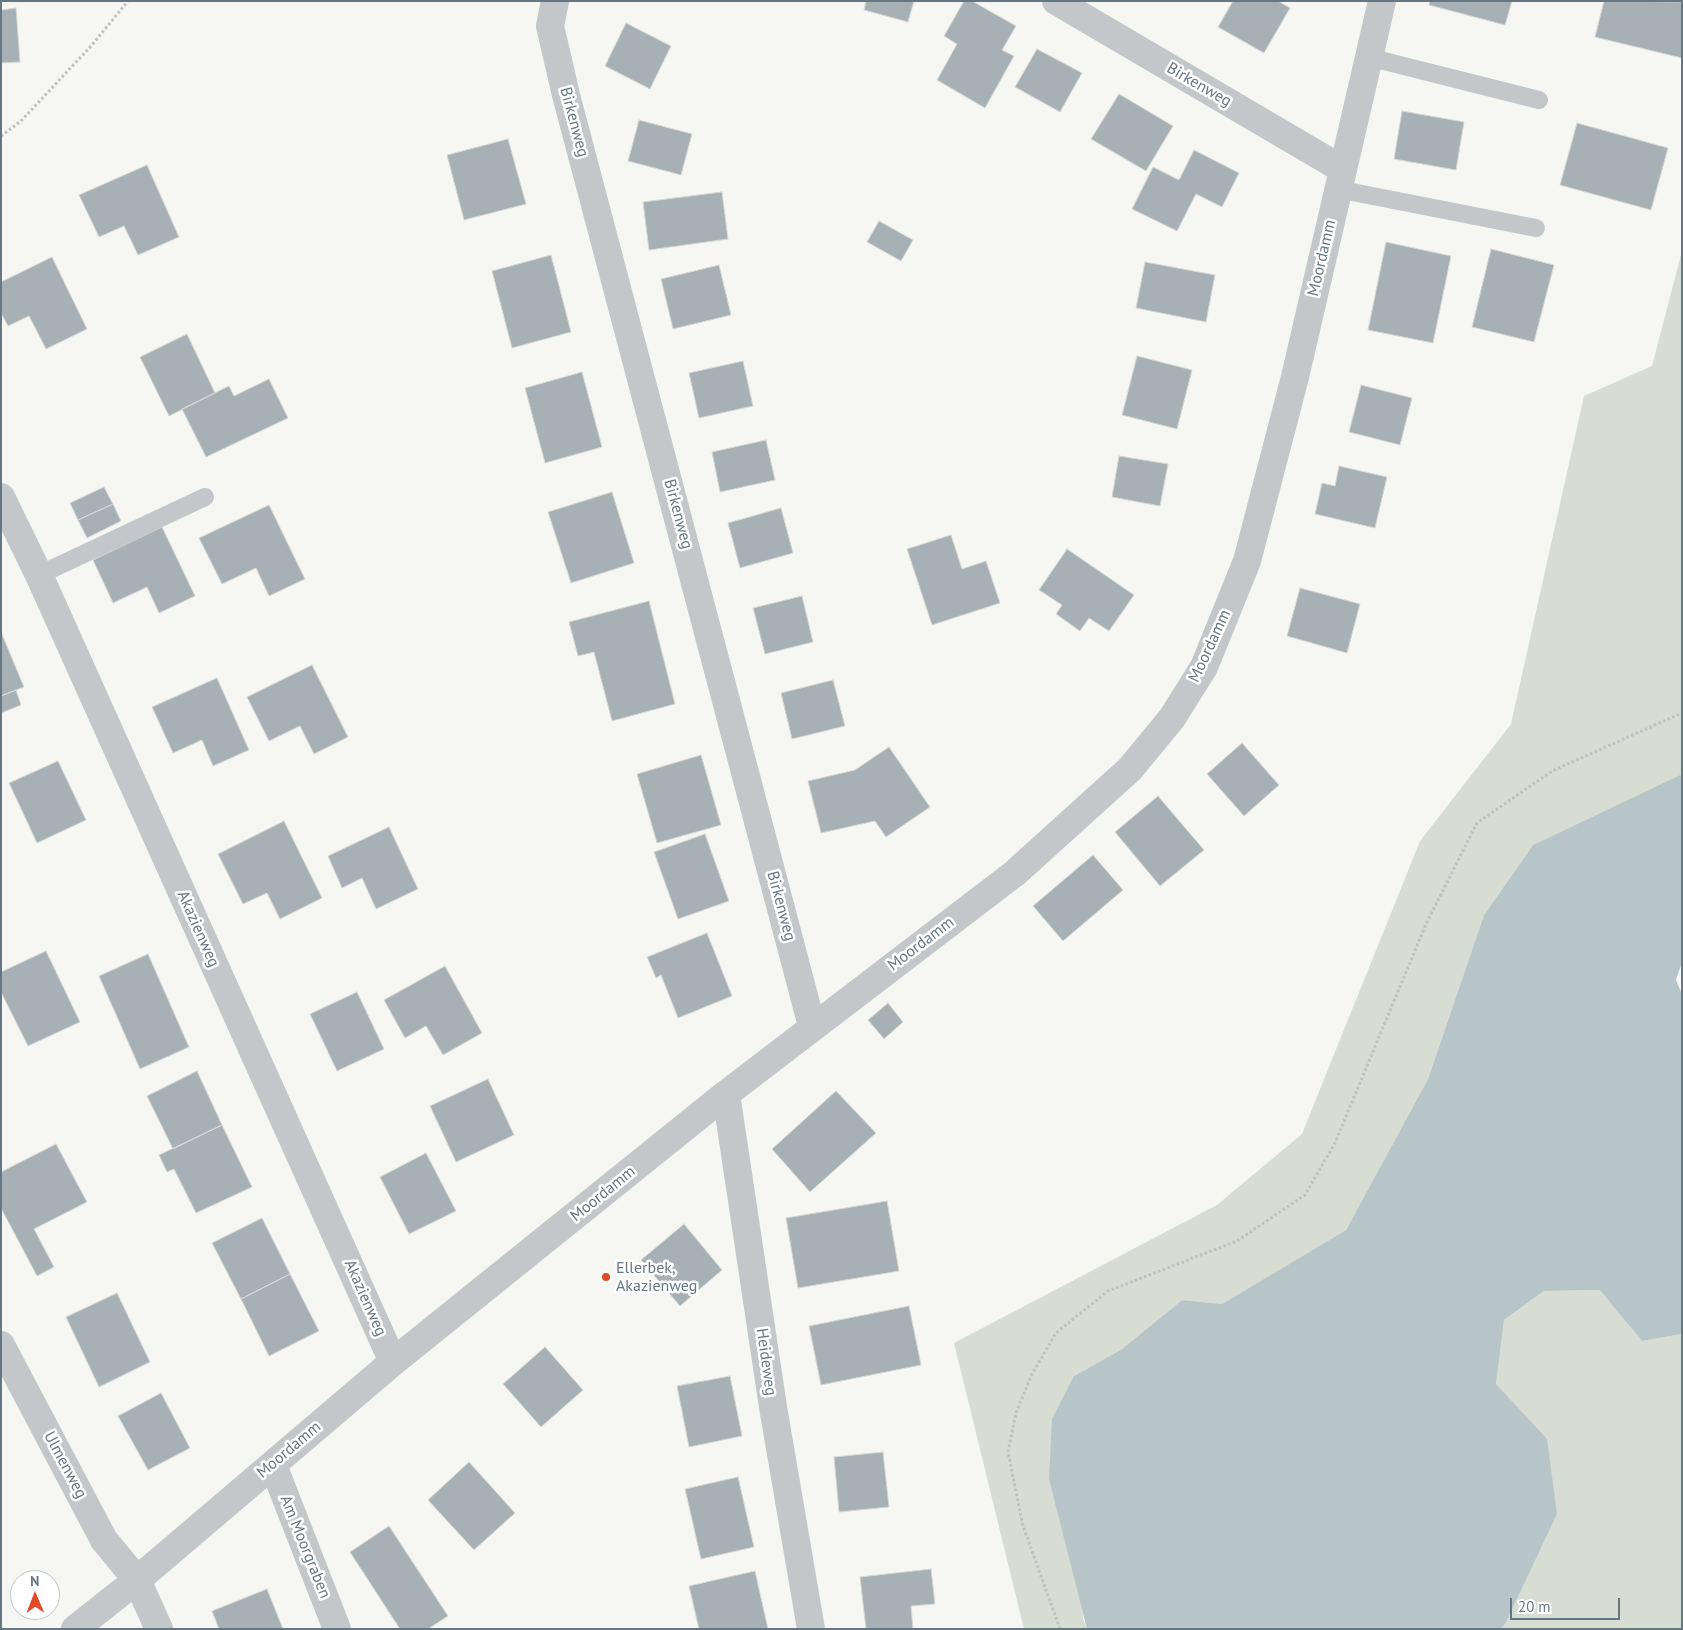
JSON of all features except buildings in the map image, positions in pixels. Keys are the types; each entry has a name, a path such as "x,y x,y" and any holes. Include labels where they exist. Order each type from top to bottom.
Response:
{"street":[{"name":"Birkenweg","path":"555,1 550,26 566,95 812,1026"},
{"name":"Birkenweg","path":"1056,1 1340,179"},
{"name":"Moordamm","path":"75,1629 137,1580 394,1362 726,1094 812,1026 1015,873 1130,769 1172,718 1204,667 1247,561 1295,377 1382,1"},
{"name":"Akazienweg","path":"1,496 39,575 394,1362"},
{"name":"Heideweg","path":"726,1094 773,1407 811,1629"},
{"name":"Ulmenweg","path":"1,1346 104,1540 137,1580 159,1629"},
{"name":"Am Moorgraben","path":"273,1465 337,1629"}],"lane":[{"path":"1368,57 1539,100"},
{"path":"1340,179 1536,228"},
{"path":"39,575 205,497"}],"path":[{"path":"1,136 20,121 92,45 128,1"},
{"path":"1060,1629 1023,1526 1008,1452 1016,1413 1032,1374 1056,1333 1108,1291 1238,1241 1304,1195 1335,1143 1426,924 1477,823 1552,771 1682,713"}],"shaded area":[{"path":"1682,251 1682,774 1533,845 1484,915 1428,1079 1346,1230 1222,1304 1182,1300 1122,1349 1074,1376 1083,1619 1087,1629 1024,1629 954,1343 1217,1205 1302,1134 1420,841 1511,724 1584,396 1652,366"},
{"path":"1682,774 1682,962 1676,980 1682,994 1682,1334 1642,1341 1600,1290 1544,1291 1504,1320 1496,1384 1547,1439 1557,1514 1505,1624 1501,1629 1087,1629 1049,1479 1052,1419 1074,1376 1122,1349 1182,1300 1222,1304 1346,1230 1428,1079 1484,915 1533,845"},
{"path":"1601,1290 1642,1341 1682,1334 1682,1629 1501,1629 1505,1624 1496,1384 1504,1320 1544,1291"}],"place":[{"name":"Ellerbek, Akazienweg","path":"606,1277"}]}
